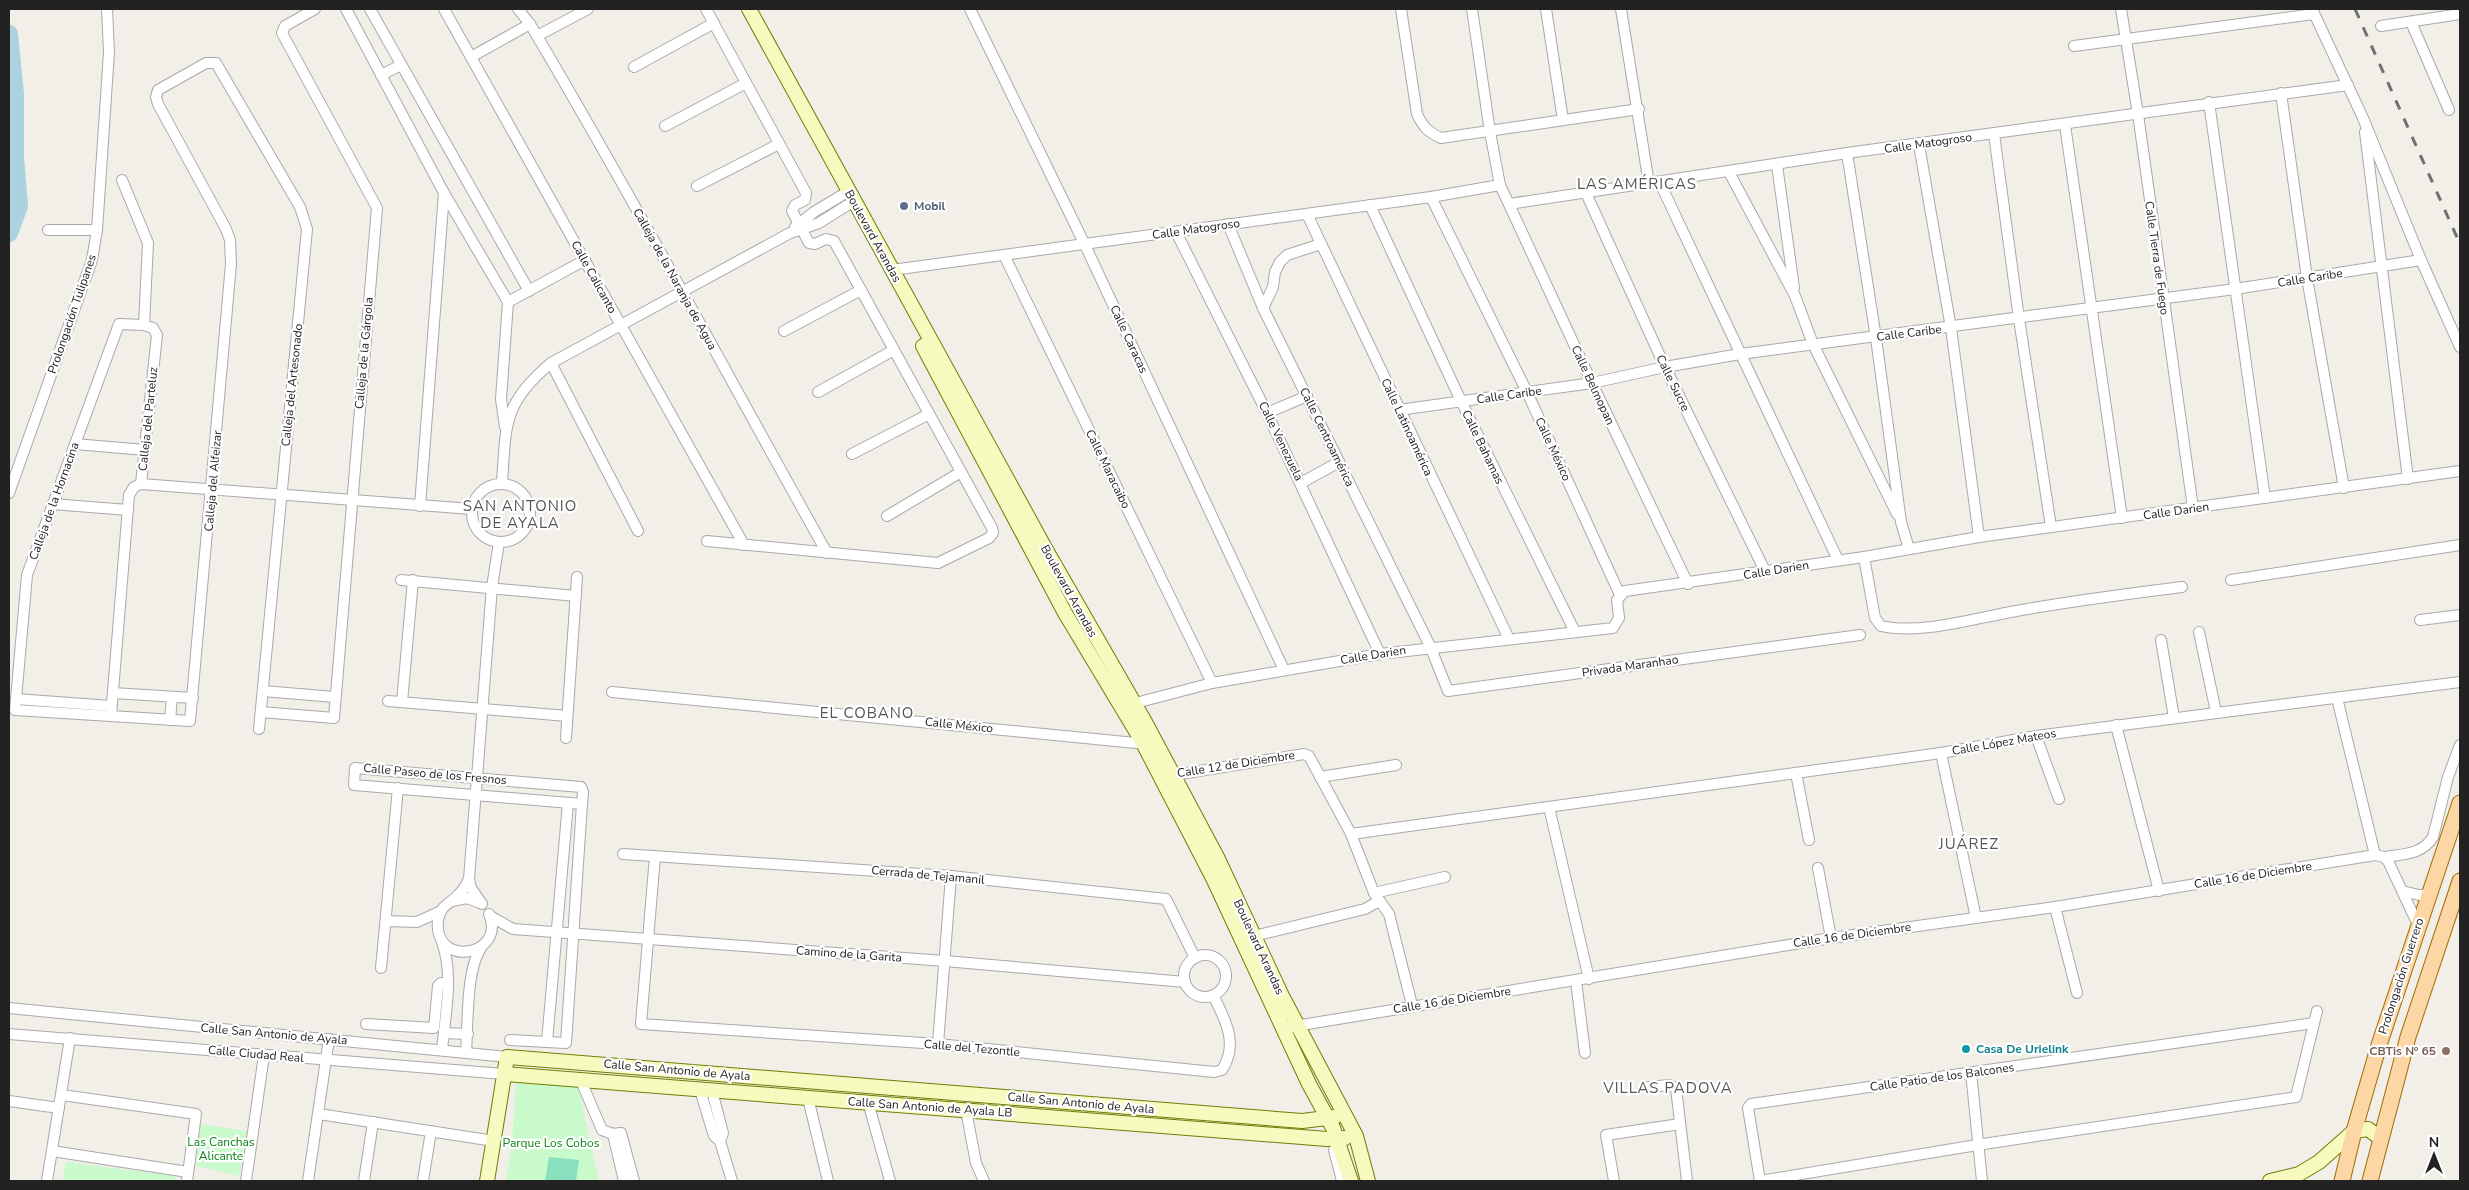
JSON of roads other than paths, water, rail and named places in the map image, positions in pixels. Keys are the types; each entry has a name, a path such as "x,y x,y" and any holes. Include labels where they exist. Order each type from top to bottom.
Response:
{"main road":[{"name":"Boulevard Arandas","path":"742,9 848,198 892,270 1074,600 1128,705 1143,744 1167,776 1216,857 1298,1025 1356,1136 1368,1181"},
{"name":"Boulevard Arandas","path":"749,9 1066,613 1157,745 1167,776 1213,878 1308,1084 1328,1120 1336,1145 1345,1160 1351,1181"},
{"name":"Prolongación Guerrero","path":"2342,1181 2354,1131 2418,924 2460,803"},
{"name":"Prolongación Guerrero","path":"2370,1181 2408,1037 2457,899 2460,881"},
{"path":"487,1181 506,1057"},
{"name":"Calle San Antonio de Ayala","path":"506,1057 913,1088 1302,1121 1328,1120 1345,1114"},
{"path":"675,1088 678,1070"},
{"name":"Calle San Antonio de Ayala LB","path":"504,1074 1320,1138 1336,1145 1356,1136"},
{"path":"1302,1121 1312,1103 1308,1084"},
{"path":"911,1106 913,1088"},
{"path":"1006,1112 1008,1097"},
{"path":"2270,1181 2299,1174 2337,1147 2354,1131 2368,1129 2380,1138"}],"street":[{"name":"Prolongación Tulipanes","path":"9,493 92,260 97,230 109,52 107,9"},
{"name":"Calleja de la Gárgola","path":"261,712 334,718 377,208 282,33 285,26 315,9"},
{"path":"346,9 444,193 508,302 501,399 506,429"},
{"path":"370,9 529,291"},
{"name":"Calle Calicanto","path":"444,9 744,545"},
{"name":"Calleja de la Naranja de Agua","path":"518,9 530,24 614,168 680,292 827,552"},
{"path":"537,36 588,9"},
{"path":"706,9 806,193 805,200 795,205 792,211 800,227 809,243 812,244 826,238 834,241 992,528 989,538 938,563 707,541"},
{"name":"Calle Caracas","path":"970,9 1085,245 1284,670"},
{"path":"1401,9 1417,114 1422,126 1441,138 1639,109"},
{"name":"Calle Belmopan","path":"1472,9 1490,132 1500,185 1688,584"},
{"path":"1546,9 1563,120"},
{"path":"1621,9 1639,109 1649,184"},
{"name":"Calle Tierra de Fuego","path":"2121,9 2138,114 2162,298 2193,508"},
{"path":"2074,46 2313,11 2364,118 2421,260 2460,347"},
{"path":"2381,26 2411,22 2437,13 2460,14"},
{"path":"2411,22 2449,110"},
{"path":"634,67 714,23"},
{"path":"471,57 530,24"},
{"name":"Calleja del Artesonado","path":"230,240 226,229 158,104 156,97 158,90 206,64 216,64 300,206 307,229 259,729"},
{"path":"381,75 401,65"},
{"path":"665,126 746,83"},
{"name":"Calle Matogroso","path":"1509,204 1660,183 1847,153 1920,145 2065,125 2209,102 2348,85"},
{"path":"2281,93 2307,278 2344,488"},
{"path":"2209,102 2265,498"},
{"path":"2364,118 2380,267 2408,479"},
{"path":"2065,125 2090,309 2122,518"},
{"path":"1994,134 2019,319 2051,527"},
{"path":"697,186 779,144"},
{"path":"1920,145 1951,328 1979,537"},
{"path":"1847,153 1876,338 1901,522 1909,549"},
{"path":"1777,165 1796,296"},
{"path":"1729,172 1796,296 1813,344 1901,522"},
{"path":"122,180 148,244 144,325"},
{"path":"1660,183 1838,560"},
{"name":"Calle Matogroso","path":"892,270 1431,197 1500,185"},
{"path":"420,506 444,193"},
{"name":"Calle Sucre","path":"1586,193 1665,367 1765,571"},
{"name":"Calle México","path":"1431,197 1527,392 1620,595"},
{"path":"502,483 506,429 513,405 521,390 551,363 790,233 848,198"},
{"name":"Calle Bahamas","path":"1370,205 1461,401 1576,632"},
{"name":"Calle Latinoamérica","path":"1307,214 1509,639"},
{"name":"Calle Centroamérica","path":"1228,224 1263,308 1430,646"},
{"path":"48,230 97,230"},
{"name":"Calle Venezuela","path":"1176,232 1268,413 1380,654"},
{"name":"Calleja del Alfeizar","path":"170,720 190,721 193,698 231,264 230,240"},
{"path":"1263,308 1273,287 1275,272 1280,262 1287,255 1321,244"},
{"name":"Calle Maracaibo","path":"1004,255 1212,683"},
{"path":"508,302 585,260"},
{"name":"Calle Caribe","path":"1399,410 1592,383 1665,367 1740,354 2019,319 2235,289 2421,260"},
{"path":"784,332 861,290"},
{"name":"Calleja de la Hornacina","path":"111,711 16,705 27,575 119,324 144,325"},
{"name":"Calleja del Parteluz","path":"111,711 129,495 134,487 141,484 157,335 153,328 144,325"},
{"path":"818,392 894,350"},
{"path":"551,363 638,531"},
{"path":"1268,413 1307,396"},
{"path":"852,454 929,414"},
{"path":"75,444 144,450"},
{"path":"1301,483 1339,462"},
{"name":"Calle Darien","path":"1128,705 1212,683 1430,646 1613,628 1619,618 1617,600 1625,591 1688,584 1979,537 2460,471"},
{"path":"887,516 961,472"},
{"path":"502,483 514,486 523,493 529,503 531,514 528,526 520,535 510,541 498,542 484,536 474,524 472,509 477,496 488,486 502,483"},
{"path":"141,484 472,509"},
{"path":"52,504 128,510"},
{"path":"466,1053 471,972 475,957 491,933 490,916 470,888 469,879 492,587 498,542"},
{"path":"2231,580 2460,545"},
{"path":"1864,557 1875,618 1881,626 1892,628 1946,625 2102,596 2182,587"},
{"path":"566,738 577,577"},
{"path":"401,580 576,596"},
{"path":"402,702 413,580"},
{"path":"1066,613 1074,600"},
{"path":"2420,620 2460,616"},
{"path":"2198,632 2216,712"},
{"name":"Privada Maranhao","path":"1430,646 1448,691 1860,635"},
{"path":"2161,640 2174,718"},
{"name":"Calle López Mateos","path":"1351,834 1796,774 2116,725 2460,682"},
{"path":"263,691 336,697"},
{"name":"Calle México","path":"612,692 1157,745"},
{"path":"113,693 193,698"},
{"path":"111,711 170,720 172,697"},
{"path":"2337,698 2380,856 2391,865 2418,924"},
{"path":"388,701 567,716"},
{"path":"2116,725 2159,891"},
{"path":"2036,736 2059,799"},
{"name":"Calle 16 de Diciembre","path":"1283,1028 1831,938 2055,907 2419,851 2428,845 2432,837 2448,778 2460,745"},
{"path":"1941,753 1976,918"},
{"name":"Calle 12 de Diciembre","path":"1167,776 1307,755 1351,834 1377,897 1384,904 1389,914 1412,1006"},
{"path":"1320,777 1396,765"},
{"name":"Calle Paseo de los Fresnos","path":"356,768 476,778 580,787 583,792 582,804 354,785 356,768"},
{"path":"1796,774 1810,840"},
{"path":"380,968 398,788"},
{"path":"547,1042 568,803"},
{"path":"510,1040 566,1043 582,804"},
{"path":"1549,806 1589,979"},
{"name":"Cerrada de Tejamanil","path":"623,854 951,876 1166,899 1195,958"},
{"path":"648,939 655,856"},
{"path":"1818,868 1831,938"},
{"path":"938,1044 951,876"},
{"path":"1254,936 1365,909 1377,897 1444,877"},
{"path":"386,921 417,922 441,911 452,901 469,879"},
{"path":"2402,891 2419,895 2428,894"},
{"path":"452,901 467,898 482,904"},
{"path":"2055,907 2078,993"},
{"path":"441,911 437,923 440,938 447,955 442,1050"},
{"name":"Camino de la Garita","path":"490,916 513,929 945,961 1184,982"},
{"path":"417,922 440,938 448,947 466,952 485,943"},
{"name":"Camino de la Garita","path":"485,943 513,929"},
{"name":"Calle del Tezontle","path":"648,939 641,1024 938,1044 1214,1072 1222,1070 1227,1063 1230,1030 1213,995"},
{"path":"1211,956 1222,965 1225,971 1224,985 1213,995 1208,997 1195,995 1184,982 1186,966 1195,958 1211,956"},
{"path":"1576,981 1586,1053"},
{"path":"366,1024 434,1028 438,986 441,983 447,983"},
{"name":"Calle San Antonio de Ayala","path":"9,1008 506,1057"},
{"path":"1760,1181 1978,1145 2296,1097 2317,1011"},
{"name":"Calle Patio de los Balcones","path":"1760,1181 1749,1106 1751,1104 2314,1024"},
{"path":"444,1033 468,1034"},
{"name":"Calle Ciudad Real","path":"9,1034 504,1074"},
{"path":"47,1181 70,1038"},
{"path":"308,1181 329,1039"},
{"path":"246,1181 264,1055"},
{"path":"1971,1072 1982,1181"},
{"path":"581,1081 602,1130 613,1134 621,1133 629,1181"},
{"path":"1649,1087 1669,1085 1676,1088 1687,1181"},
{"path":"706,1090 714,1136 720,1140 732,1181"},
{"path":"52,1151 187,1177 196,1114 62,1095"},
{"path":"808,1098 828,1181"},
{"path":"9,1101 59,1108"},
{"path":"868,1102 890,1181"},
{"path":"966,1110 976,1163 984,1181"},
{"path":"319,1114 494,1141"},
{"path":"364,1181 372,1122"},
{"path":"1614,1181 1606,1135 1680,1124"},
{"path":"424,1181 431,1131"},
{"path":"1336,1145 1342,1181"}],"waterway":[{"path":"9,34 15,94 15,157 19,206 9,233"}],"railway":[{"path":"2355,9 2460,244"}],"place":[{"name":"Mobil","path":"904,206"},
{"name":"Casa De Urielink","path":"1966,1049"},
{"name":"CBTis Nº 65","path":"2446,1051"}],"district":[{"name":"LAS AMÉRICAS","path":"1637,184"},
{"name":"SAN ANTONIO DE AYALA","path":"520,514"},
{"name":"EL COBANO","path":"867,713"},
{"name":"JUÁREZ","path":"1969,844"},
{"name":"VILLAS PADOVA","path":"1668,1088"}],"park label":[{"name":"Parque Los Cobos","path":"551,1143"},
{"name":"Las Canchas Alicante","path":"221,1149"}]}
